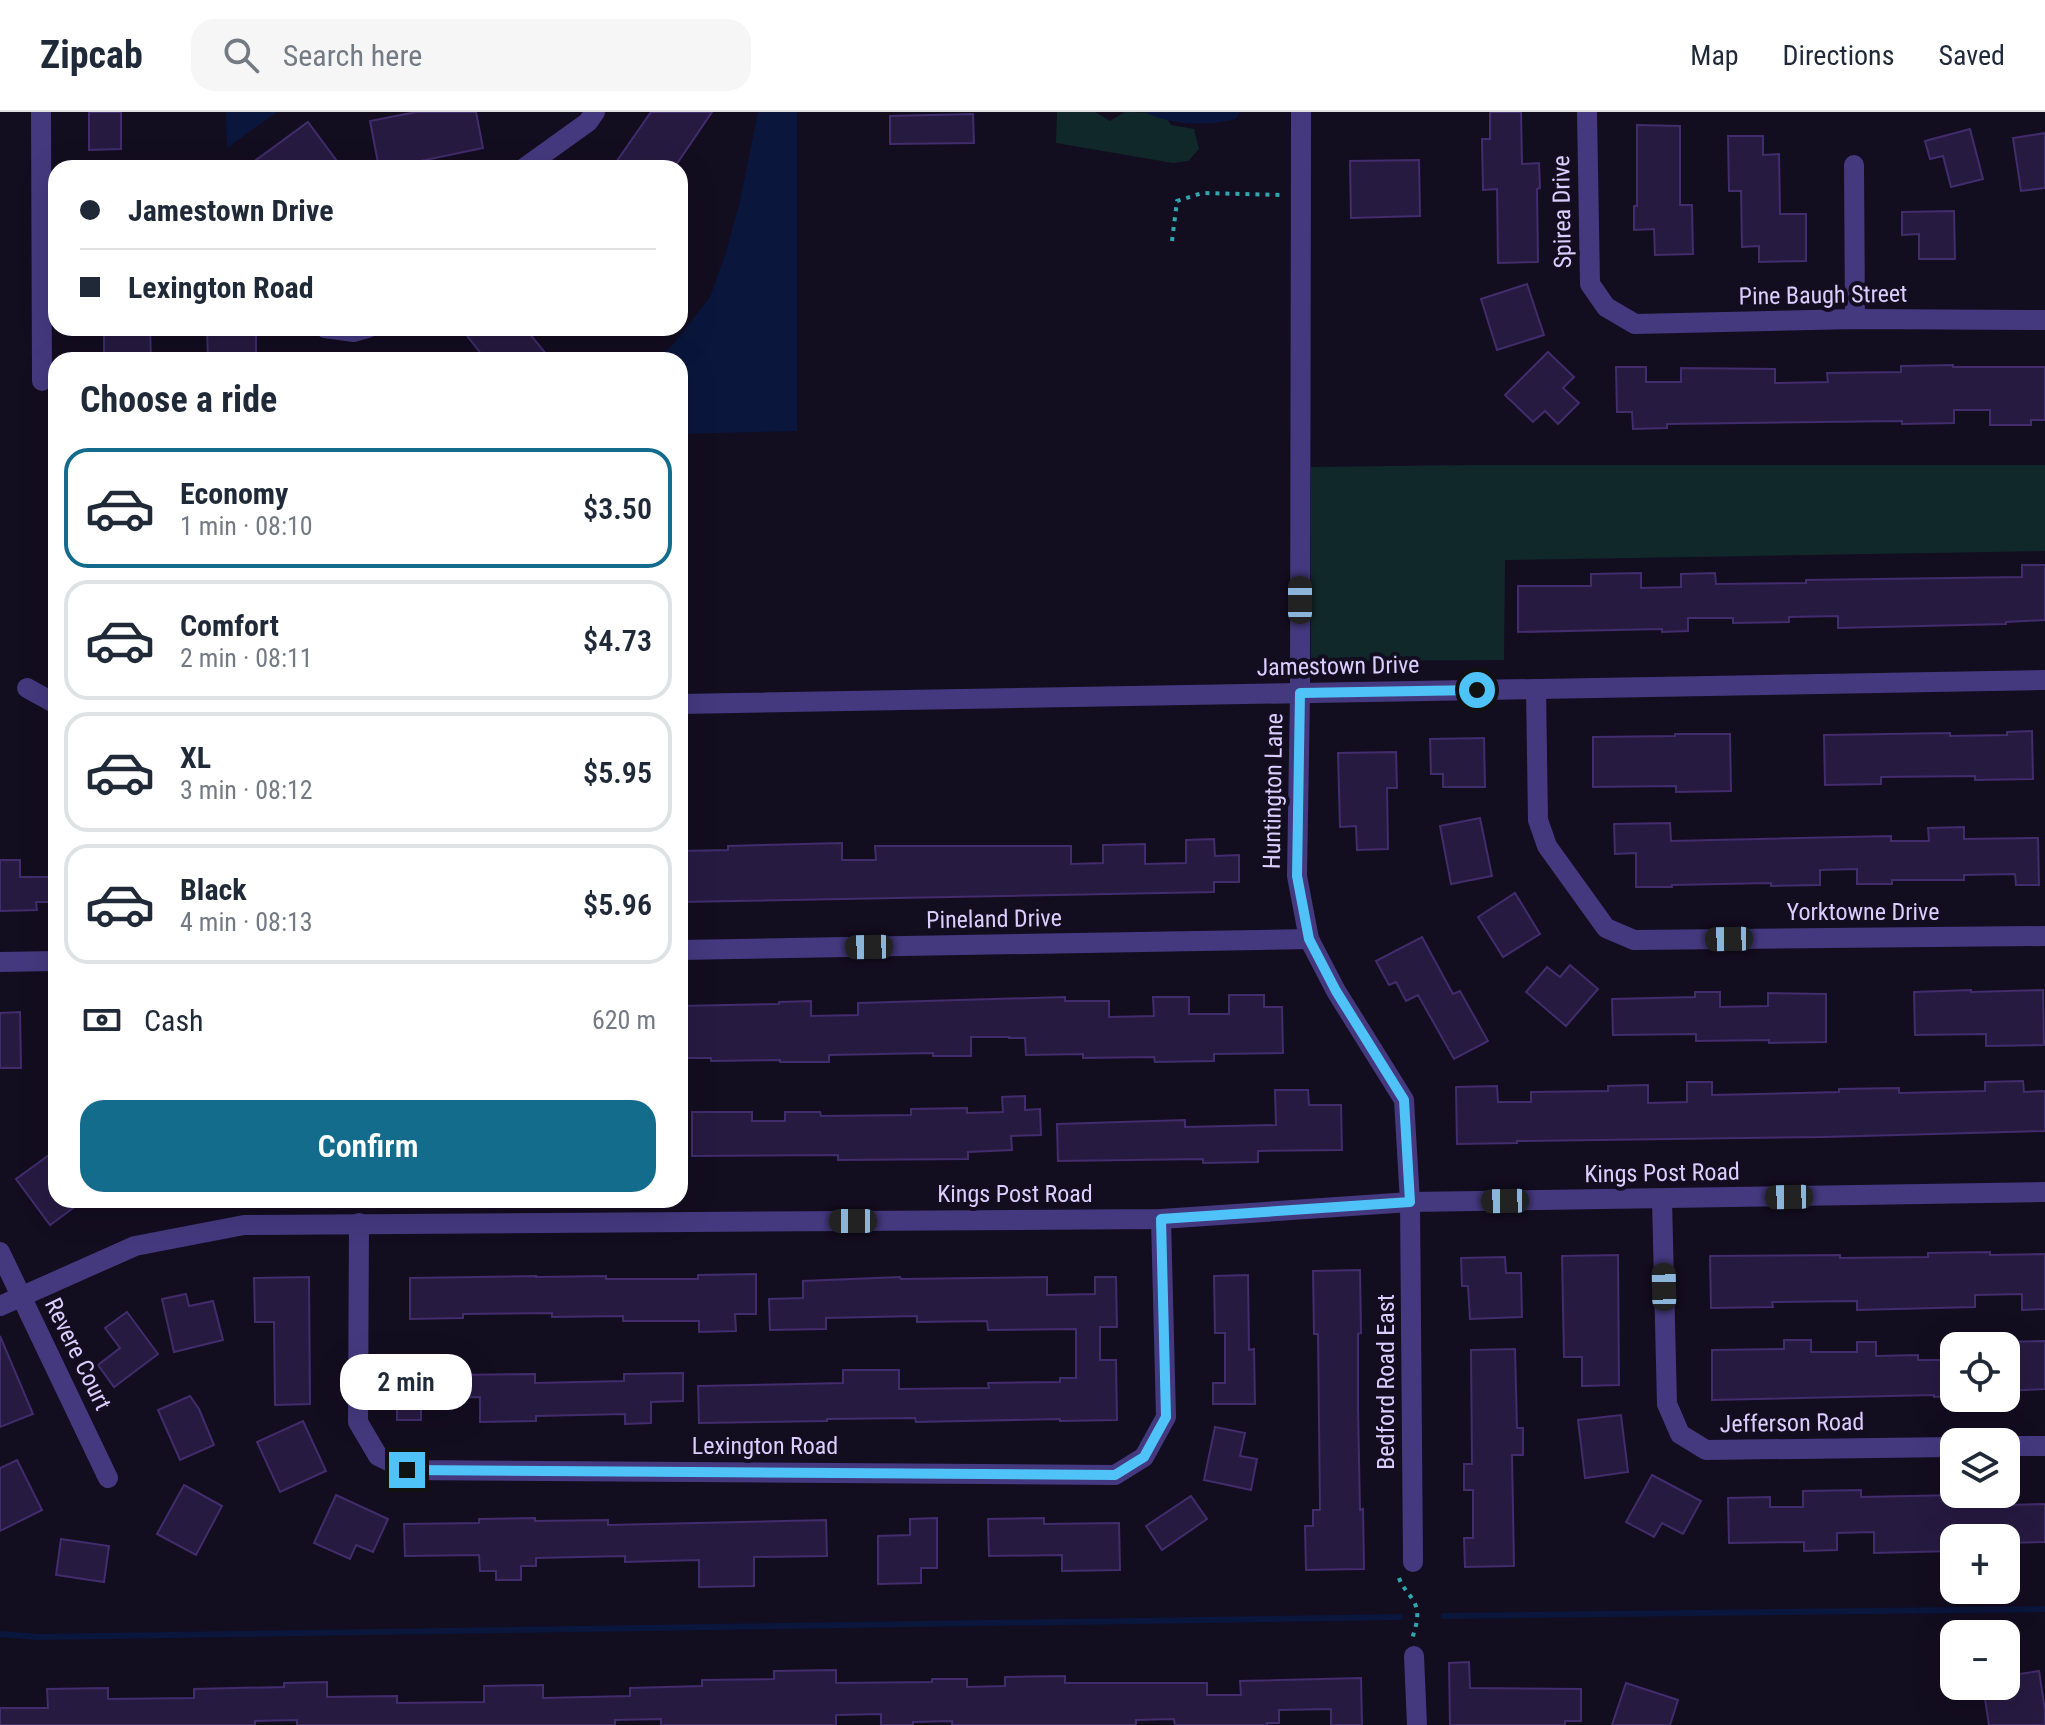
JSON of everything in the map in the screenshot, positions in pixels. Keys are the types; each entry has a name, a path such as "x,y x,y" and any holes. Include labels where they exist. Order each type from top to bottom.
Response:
{"street":[{"path":"41,112 42,381"},
{"path":"535,160 588,122 595,112"},
{"name":"Huntington Lane","path":"1301,112 1297,876 1309,939 1336,991 1404,1100 1410,1202"},
{"name":"Spirea Drive","path":"1587,112 1590,284 1606,307"},
{"path":"1854,165 1855,319"},
{"name":"Pine Baugh Street","path":"1606,307 1635,324 1855,319 2045,320"},
{"name":"Jamestown Drive","path":"688,704 2045,680"},
{"path":"27,688 48,700"},
{"name":"Yorktowne Drive","path":"1536,689 1538,820 1547,846 1606,928 1634,940 2045,936"},
{"name":"Pineland Drive","path":"688,950 1309,939"},
{"path":"0,962 48,961"},
{"name":"Kings Post Road","path":"0,1306 135,1246 244,1225 1161,1219 1410,1202 2045,1192"},
{"name":"Jefferson Road","path":"1662,1200 1667,1404 1680,1434 1706,1450 1940,1447"},
{"name":"Bedford Road East","path":"1410,1202 1413,1562"},
{"name":"Lexington Road","path":"359,1223 358,1422 378,1456 407,1470 1115,1475 1144,1457 1166,1417 1161,1219"},
{"name":"Revere Court","path":"0,1252 108,1478"},
{"path":"2020,1446 2045,1446"},
{"path":"1414,1656 1417,1725"}],"path":[{"path":"1172,241 1177,201 1202,193 1301,195"}],"green space":[{"path":"1057,112 1095,112 1110,121 1125,112 1163,113 1171,125 1194,129 1199,149 1188,161 1173,163 1056,143"},
{"path":"2045,465 2045,551 1505,560 1504,660 1311,661 1311,467"}],"water":[{"path":"226,112 277,112 227,148"},
{"path":"758,112 797,112 797,431 688,434 688,352 664,352 679,336 688,336 688,325 710,297 740,201"},
{"path":"1144,112 1240,112 1236,119 1201,124 1166,120"}],"building":[{"path":"89,112 121,112 121,149 89,150"},
{"path":"416,112 476,112 483,148 425,160 377,160 370,121"},
{"path":"651,112 712,112 679,160 618,160"},
{"path":"1490,112 1521,112 1522,164 1539,163 1538,262 1498,263 1497,189 1483,190 1482,139 1490,139"},
{"path":"973,114 974,143 890,144 890,116"},
{"path":"308,122 336,160 256,160"},
{"path":"1637,125 1680,126 1680,205 1692,205 1693,254 1655,255 1654,229 1634,230"},
{"path":"1970,129 1983,179 1951,187 1943,156 1930,159 1925,141"},
{"path":"2045,133 2045,188 2021,191 2013,138"},
{"path":"1728,136 1763,136 1763,155 1779,154 1780,214 1806,214 1806,261 1759,262 1759,246 1742,247 1741,191 1729,191"},
{"path":"1419,160 1420,216 1351,218 1350,161"},
{"path":"1954,211 1955,259 1919,259 1919,234 1902,235 1902,212"},
{"path":"1527,284 1544,335 1497,350 1481,299"},
{"path":"104,336 150,336 151,352 104,352"},
{"path":"207,336 256,336 256,352 208,352"},
{"path":"467,336 532,336 544,352 480,352"},
{"path":"1548,352 1574,377 1563,388 1579,403 1558,424 1545,411 1533,422 1505,395"},
{"path":"1901,366 2045,367 2045,420 2031,420 2031,425 1990,425 1990,410 1954,410 1954,423 1667,424 1667,428 1633,429 1632,412 1617,412 1616,367 1646,367 1646,382 1681,382 1681,368 1775,369 1775,383 1828,382 1827,373 1901,372"},
{"path":"2022,565 2045,565 2045,620 2006,624 1838,628 1838,616 1789,617 1789,622 1733,623 1733,618 1688,618 1688,631 1518,632 1518,586 1591,586 1591,574 1641,573 1641,588 1681,587 1681,574 1715,573 1716,584 2022,577"},
{"path":"2032,731 2033,779 1881,777 1881,784 1825,785 1824,735 2007,735 2007,732"},
{"path":"1730,734 1731,791 1676,792 1676,786 1593,787 1593,737"},
{"path":"1484,738 1485,787 1443,787 1443,774 1431,774 1430,739"},
{"path":"1396,752 1397,788 1387,788 1388,849 1357,850 1356,826 1340,827 1338,753"},
{"path":"1480,818 1492,876 1451,884 1440,826"},
{"path":"1670,823 1671,841 1891,836 1891,841 1929,841 1928,828 1964,827 1964,839 2038,838 2039,885 2016,885 2015,874 1964,875 1964,880 1892,880 1892,884 1857,884 1857,869 1820,870 1820,885 1771,886 1771,883 1636,887 1636,853 1615,854 1614,824"},
{"path":"1214,839 1215,856 1239,855 1239,882 1214,882 1214,892 688,902 688,851 728,850 728,846 842,843 842,860 876,860 875,846 1071,846 1071,864 1103,863 1103,845 1145,844 1145,864 1186,863 1186,840"},
{"path":"0,860 20,860 20,877 48,877 48,902 36,902 37,910 0,911"},
{"path":"1515,893 1540,934 1503,957 1478,917"},
{"path":"1422,937 1453,994 1460,991 1488,1041 1454,1059 1418,995 1406,1001 1396,982 1389,985 1376,961"},
{"path":"1570,965 1598,989 1566,1026 1526,992 1547,967 1560,977"},
{"path":"2043,990 2044,1045 1986,1046 1986,1034 1915,1035 1914,992"},
{"path":"1695,992 1720,992 1720,1007 1768,1006 1768,993 1826,994 1826,1042 1696,1041 1696,1034 1613,1035 1612,999 1695,997"},
{"path":"1229,995 1264,995 1264,1007 1282,1007 1283,1053 1214,1054 1214,1061 1155,1062 1154,1057 1026,1055 1025,1038 971,1037 971,1056 933,1056 933,1053 829,1055 829,1062 688,1058 688,1006 811,1001 811,1016 858,1015 858,1003 1065,997 1065,1001 1109,1001 1109,1017 1154,1016 1153,997 1189,997 1189,1014 1229,1014"},
{"path":"20,1012 21,1068 0,1068 0,1013"},
{"path":"2023,1081 2024,1092 2045,1091 2045,1131 1457,1144 1456,1087 1497,1086 1498,1102 1531,1102 1531,1092 1608,1091 1608,1086 1648,1085 1648,1103 1687,1102 1687,1082 1712,1082 1712,1095 1899,1088 1899,1093 1985,1091 1985,1082"},
{"path":"1275,1090 1308,1090 1309,1105 1341,1105 1342,1150 1258,1151 1258,1162 1203,1163 1203,1159 1058,1161 1057,1124 1185,1120 1185,1127 1276,1125"},
{"path":"1025,1096 1025,1110 1040,1109 1041,1135 1011,1136 1012,1150 968,1152 968,1159 838,1160 838,1155 692,1156 692,1112 752,1112 752,1121 785,1121 785,1112 820,1112 821,1116 911,1115 911,1109 967,1108 967,1113 1003,1112 1002,1097"},
{"path":"48,1156 48,1208 73,1208 50,1225 16,1179"},
{"path":"1990,1252 1990,1255 2045,1254 2045,1309 2022,1310 2022,1294 1975,1295 1975,1307 1857,1310 1857,1301 1772,1302 1773,1307 1711,1308 1710,1256 1928,1257 1928,1253"},
{"path":"1618,1255 1619,1385 1582,1386 1582,1357 1564,1357 1562,1256"},
{"path":"1505,1257 1506,1273 1521,1273 1522,1317 1470,1319 1468,1286 1462,1286 1461,1258"},
{"path":"1360,1270 1358,1408 1364,1569 1306,1570 1305,1526 1313,1526 1313,1510 1320,1510 1318,1334 1314,1334 1313,1271"},
{"path":"756,1274 756,1314 735,1314 736,1331 699,1332 699,1321 623,1321 623,1316 552,1317 552,1313 463,1314 463,1318 410,1319 410,1278 606,1276 606,1279 698,1279 698,1275"},
{"path":"1248,1275 1249,1350 1254,1349 1255,1404 1213,1404 1213,1383 1225,1383 1225,1333 1215,1333 1214,1276"},
{"path":"309,1277 310,1404 275,1405 274,1322 255,1322 254,1278"},
{"path":"900,1277 1047,1277 1047,1295 1095,1294 1095,1277 1116,1277 1117,1327 1100,1327 1100,1360 1116,1360 1117,1420 916,1422 915,1418 699,1423 698,1386 843,1383 843,1370 899,1370 899,1389 989,1388 988,1383 1060,1382 1060,1378 1076,1378 1076,1329 988,1330 987,1321 917,1322 917,1316 826,1318 826,1329 770,1330 769,1299 803,1298 803,1281"},
{"path":"186,1294 189,1306 213,1301 223,1340 174,1352 162,1299"},
{"path":"127,1312 158,1354 114,1387 98,1365 120,1348 105,1328"},
{"path":"0,1336 33,1414 0,1427"},
{"path":"1784,1340 1811,1340 1811,1352 1857,1352 1857,1342 1876,1342 1876,1356 1918,1355 1918,1360 1940,1360 1940,1397 1712,1400 1712,1350 1784,1349"},
{"path":"2045,1341 2045,1389 2020,1390 2020,1342"},
{"path":"1515,1349 1517,1428 1523,1428 1523,1455 1512,1455 1514,1566 1465,1567 1464,1538 1473,1538 1473,1490 1464,1490 1464,1464 1472,1464 1471,1350"},
{"path":"397,1368 453,1368 453,1375 535,1374 535,1383 624,1381 624,1374 683,1373 683,1401 651,1402 651,1423 625,1424 625,1414 536,1416 536,1421 480,1422 480,1397 421,1398 421,1420 397,1420"},
{"path":"190,1396 214,1445 180,1460 158,1410"},
{"path":"1621,1415 1628,1472 1585,1478 1578,1420"},
{"path":"303,1421 326,1471 280,1492 257,1442"},
{"path":"1215,1427 1245,1433 1240,1456 1257,1459 1251,1490 1204,1480"},
{"path":"17,1460 42,1510 0,1531 0,1468"},
{"path":"1652,1475 1701,1501 1683,1534 1662,1523 1654,1537 1626,1522"},
{"path":"184,1485 222,1506 196,1555 157,1534"},
{"path":"1861,1490 1861,1497 1940,1495 1940,1508 2020,1508 2020,1505 2045,1504 2045,1542 2020,1543 2020,1524 1940,1524 1940,1551 1874,1553 1874,1532 1837,1533 1837,1550 1804,1551 1804,1542 1729,1543 1728,1498 1770,1497 1770,1507 1803,1507 1803,1491"},
{"path":"336,1495 388,1519 373,1552 356,1545 350,1559 314,1543"},
{"path":"1191,1496 1207,1519 1162,1550 1146,1526"},
{"path":"535,1518 535,1521 608,1520 608,1525 826,1520 827,1556 754,1557 754,1586 699,1587 699,1560 625,1562 625,1556 536,1558 536,1566 521,1566 521,1580 496,1580 496,1571 480,1571 479,1555 405,1556 404,1524 479,1523 479,1519"},
{"path":"937,1518 937,1568 921,1568 921,1583 878,1584 878,1536 910,1535 910,1519"},
{"path":"1044,1518 1044,1524 1119,1523 1120,1570 1062,1571 1062,1555 989,1556 988,1519"},
{"path":"61,1539 109,1546 104,1582 56,1575"},
{"path":"1469,1662 1470,1688 1581,1689 1581,1721 1565,1721 1565,1725 1450,1725 1449,1663"},
{"path":"836,1670 836,1683 967,1679 967,1687 1005,1686 1005,1677 1065,1676 1065,1683 1207,1683 1207,1695 1241,1695 1240,1681 1361,1678 1362,1725 1331,1725 1331,1709 1279,1710 1279,1723 1267,1725 1175,1725 1174,1719 1136,1720 1136,1725 952,1725 952,1721 881,1725 881,1714 836,1715 836,1725 661,1725 661,1719 615,1720 615,1725 297,1725 297,1720 255,1721 255,1725 0,1725 0,1708 48,1708 47,1689 108,1688 108,1699 194,1698 194,1689 284,1687 284,1683 327,1682 327,1697 397,1696 397,1703 484,1702 484,1686 543,1685 543,1698 630,1696 630,1688 702,1686 702,1680 774,1679 774,1671"},
{"path":"2039,1671 2045,1725 1989,1725 1985,1700 2020,1700 2020,1674"},
{"path":"1626,1683 1678,1700 1670,1725 1612,1725"}],"waterway":[{"path":"1444,1616 2045,1609"},
{"path":"0,1634 38,1637 1400,1617"}],"route":[{"path":"407,1470 1115,1475 1144,1457 1166,1417 1161,1219 1410,1202 1404,1100 1336,991 1309,939 1297,876 1300,693 1477,690"}]}
